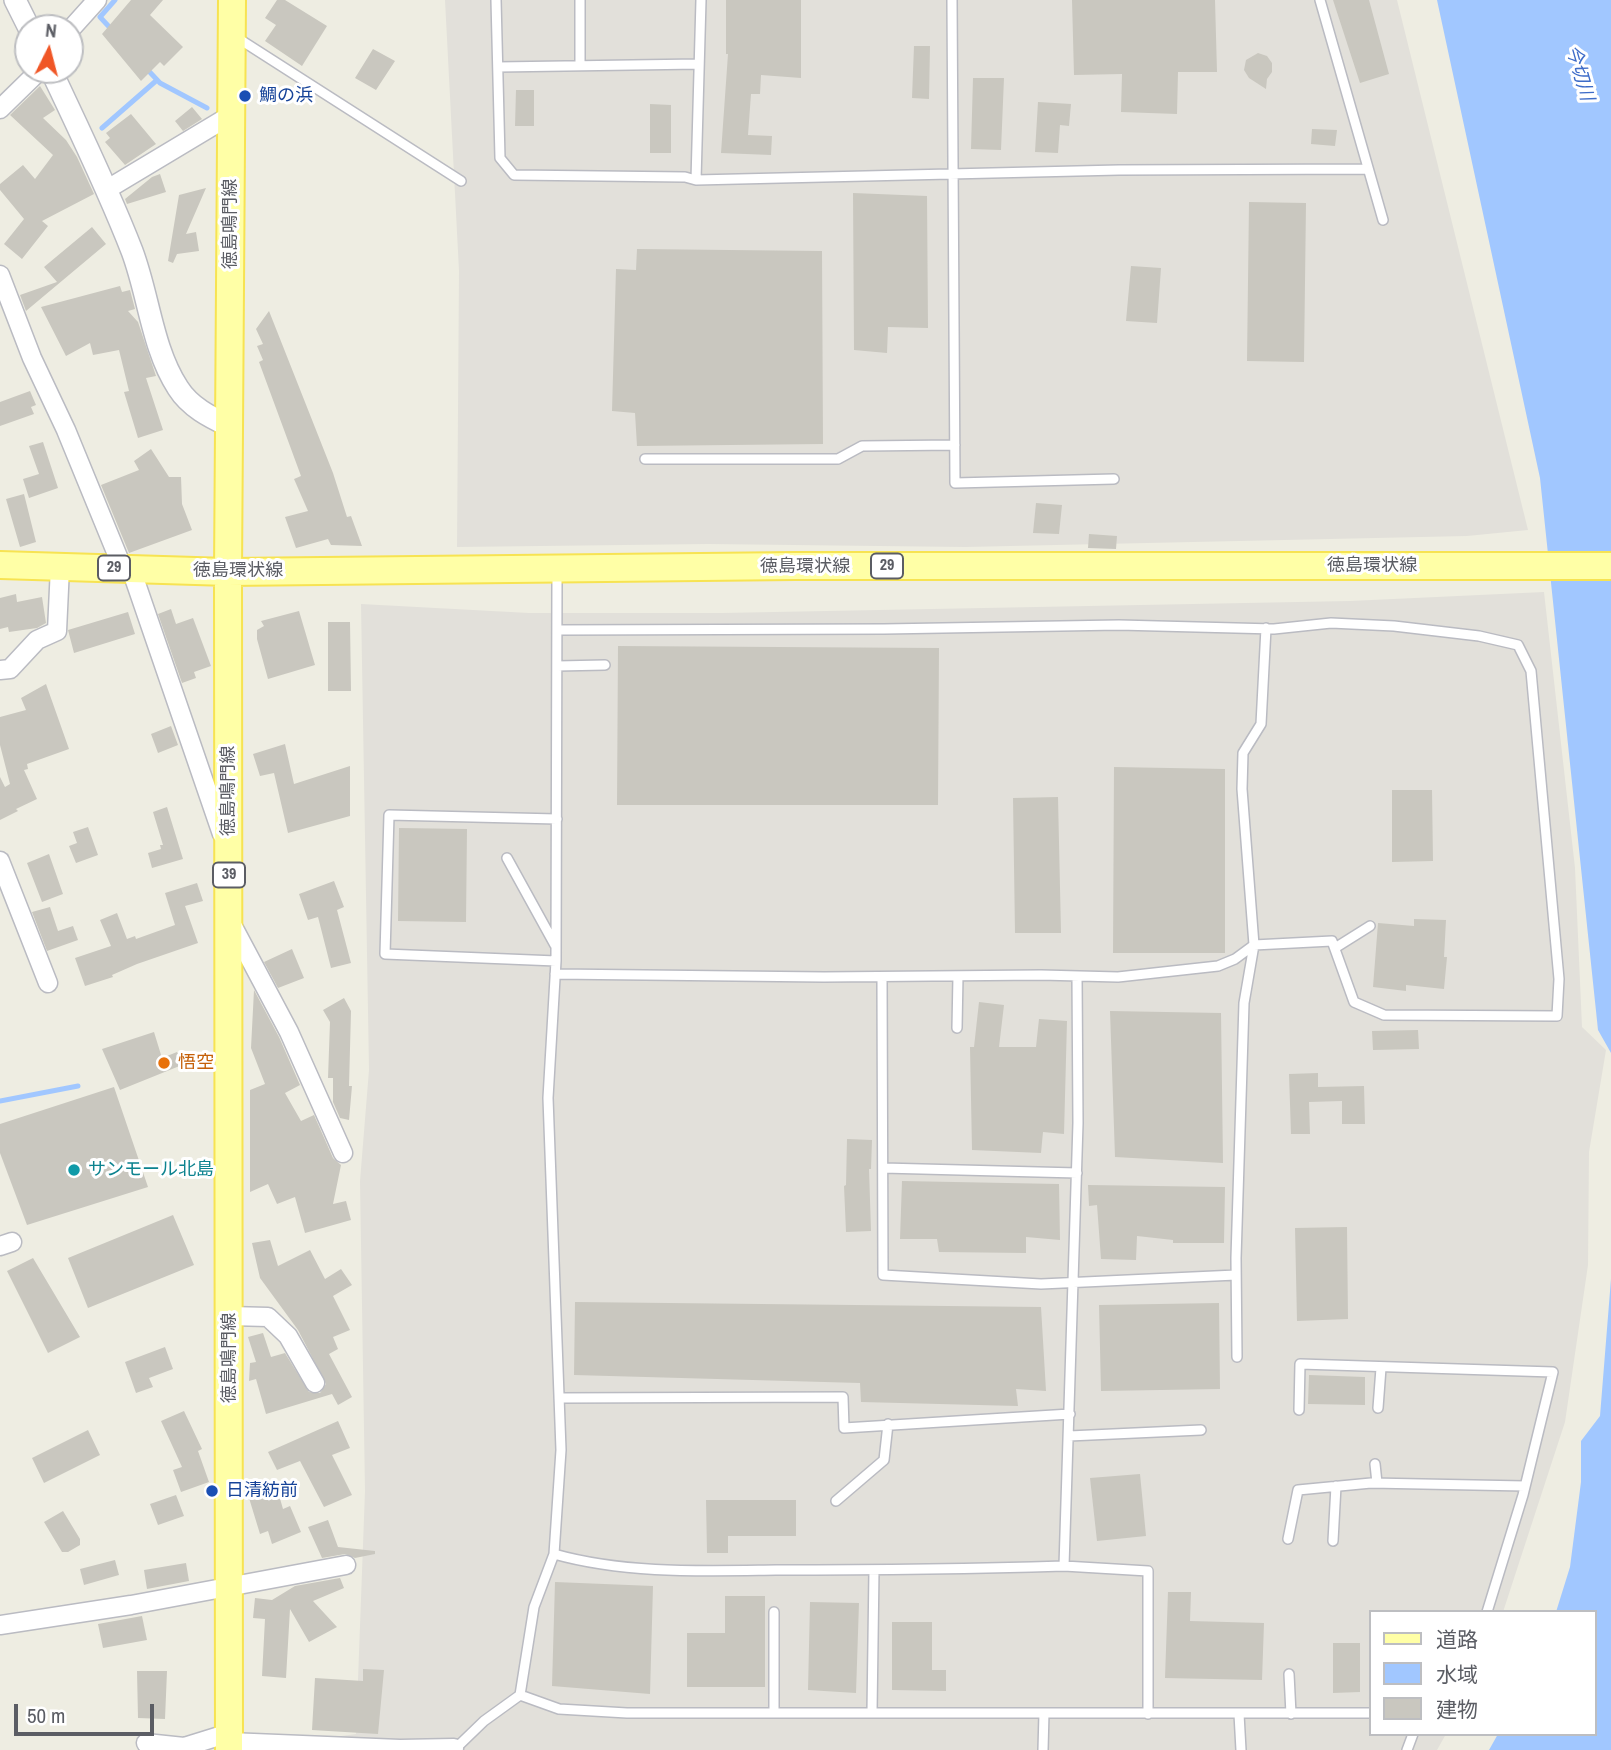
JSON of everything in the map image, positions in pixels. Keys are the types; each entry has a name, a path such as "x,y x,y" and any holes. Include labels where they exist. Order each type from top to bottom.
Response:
{"main road":[{"name":"徳島鳴門線","path":"229,1742 228,572 232,0"},
{"name":"徳島環状線","path":"0,565 228,572 795,566 1611,566"}],"street":[{"path":"84,14 97,0"},
{"path":"0,109 26,84"},
{"path":"57,84 133,254 165,363 177,387 209,417 229,426"},
{"path":"106,190 231,115"},
{"path":"0,275 32,358 127,569 229,852"},
{"path":"0,670 10,669 37,640 57,631 61,567"},
{"path":"0,861 48,983"},
{"path":"229,920 289,1032 343,1153"},
{"path":"230,1316 268,1317 288,1335 314,1383"},
{"path":"0,1625 230,1588 346,1565"},
{"path":"146,1743 184,1748 229,1742 400,1750 454,1749"}],"lane":[{"path":"496,0 500,158 514,175 685,177 696,180 1119,170 1368,169"},
{"path":"580,0 580,66"},
{"path":"696,180 701,0"},
{"path":"952,0 955,483 1114,479"},
{"path":"1320,0 1383,220"},
{"path":"232,34 461,181"},
{"path":"498,67 699,64"},
{"path":"645,459 838,459 863,446 955,445"},
{"path":"454,1749 484,1721 520,1695 534,1607 554,1554 561,1450 548,1098 556,961 557,576"},
{"path":"555,974 1118,977 1218,966 1235,959 1254,945 1332,941 1354,1002 1384,1015 1557,1016 1559,979 1531,671 1518,645 1479,636 1394,626 1331,623 1266,628 1119,625 557,630"},
{"path":"1237,1357 1236,1275 1244,1003 1254,945 1241,789 1243,753 1261,724 1266,628"},
{"path":"557,666 605,665"},
{"path":"556,961 386,954 389,815 557,819"},
{"path":"507,858 556,947"},
{"path":"1335,948 1370,926"},
{"path":"882,976 884,1275 1041,1284 1236,1275"},
{"path":"957,1028 958,976"},
{"path":"1064,1566 1077,1173 1077,976"},
{"path":"883,1168 1077,1173"},
{"path":"1299,1410 1300,1364 1553,1372 1525,1486 1488,1610"},
{"path":"1378,1408 1381,1368"},
{"path":"559,1398 843,1397 844,1427 1070,1414"},
{"path":"836,1501 884,1460 888,1424"},
{"path":"1069,1436 1201,1430"},
{"path":"1375,1464 1377,1483"},
{"path":"1288,1539 1298,1490 1377,1483 1525,1486"},
{"path":"1333,1541 1336,1486"},
{"path":"554,1554 589,1564 685,1571 1064,1566 1149,1571 1148,1714"},
{"path":"872,1712 874,1570"},
{"path":"774,1612 774,1712"},
{"path":"1289,1674 1292,1714"},
{"path":"520,1695 559,1709 627,1713 1370,1713"},
{"path":"1043,1750 1044,1713"},
{"path":"1239,1714 1241,1750"}],"shaded area":[{"path":"445,0 1397,0 1528,530 1467,536 965,547 708,544 457,547 459,271"},
{"path":"1544,592 1575,868 1582,1027 1606,1050 1589,1152 1588,1265 1565,1422 1504,1610 1370,1610 1370,1736 1445,1736 1437,1750 242,1750 356,1734 365,1491 360,1181 369,1070 361,604 529,613 722,613 1350,601"}],"water":[{"name":"今切川","path":"1437,0 1611,0 1611,1053 1598,1030 1540,478"},
{"path":"1611,1279 1611,1750 1489,1750 1497,1736 1597,1736 1597,1610 1557,1610 1570,1567 1581,1482 1581,1441 1600,1416"}],"building":[{"path":"131,0 163,0 150,15 183,47 164,66 160,62 141,81 102,34"},
{"path":"277,0 285,0 327,26 302,66 265,41 276,25 265,18"},
{"path":"726,0 801,0 801,78 761,75 760,94 751,94 748,135 772,136 771,155 721,153 728,54"},
{"path":"1072,0 1215,0 1217,72 1178,72 1177,114 1121,112 1122,74 1074,75"},
{"path":"1333,0 1369,0 1389,74 1360,83"},
{"path":"914,46 930,46 929,99 912,98"},
{"path":"373,49 395,61 376,90 355,78"},
{"path":"1258,53 1267,56 1272,63 1266,89 1249,78 1244,70 1246,60"},
{"path":"973,78 1004,78 1001,150 971,149"},
{"path":"40,86 55,110 43,118 66,140 94,194 42,221 48,226 22,259 4,244 24,219 0,190 0,184 23,165 35,179 53,155 10,115"},
{"path":"516,90 534,90 534,126 515,126"},
{"path":"1038,102 1071,104 1069,126 1060,125 1058,153 1035,152"},
{"path":"650,104 671,105 671,153 650,153"},
{"path":"192,107 202,119 183,131 175,121"},
{"path":"131,114 156,144 125,165 105,142 110,138 106,133"},
{"path":"1312,129 1337,130 1335,146 1311,144"},
{"path":"160,174 166,192 127,204 125,199 152,177"},
{"path":"206,188 186,234 196,232 199,251 177,254 173,263 168,261 179,195"},
{"path":"853,193 927,196 928,328 888,327 887,353 854,350"},
{"path":"1249,202 1306,203 1304,362 1247,361"},
{"path":"92,227 106,244 26,311 20,295 57,282 44,267"},
{"path":"637,249 822,251 823,444 637,446 635,413 612,411 616,269 636,270"},
{"path":"1131,266 1161,268 1157,323 1126,321"},
{"path":"120,286 122,292 130,290 135,309 128,311 138,322 156,376 146,378 163,430 138,438 124,392 129,391 119,350 93,355 90,343 66,356 41,307"},
{"path":"269,311 333,473 347,517 351,516 362,546 331,545 328,539 296,548 285,517 308,511 294,479 301,476 259,362 263,360 257,346 263,344 256,329"},
{"path":"30,391 36,405 31,407 34,414 0,426 0,402"},
{"path":"43,442 58,488 29,498 23,479 39,474 29,446"},
{"path":"151,449 169,477 181,477 182,504 192,530 129,553 101,485 139,470 134,461"},
{"path":"24,494 36,542 20,547 6,499"},
{"path":"1036,503 1062,505 1059,534 1033,533"},
{"path":"1089,534 1117,536 1116,549 1088,548"},
{"path":"16,594 17,602 42,597 46,623 37,628 9,632 8,627 0,629 0,598"},
{"path":"171,609 176,624 193,618 211,666 194,672 196,678 182,683 158,614"},
{"path":"299,611 315,665 268,679 257,639 257,630 264,626 261,621"},
{"path":"128,612 135,634 74,653 68,630"},
{"path":"328,622 350,622 351,691 328,691"},
{"path":"618,646 939,648 938,805 617,805"},
{"path":"46,684 69,749 27,764 28,769 24,770 37,799 0,820 0,777 5,787 10,784 0,745 0,717 26,710 21,698"},
{"path":"171,726 178,745 158,753 151,734"},
{"path":"285,744 294,784 350,766 350,816 288,833 274,773 260,776 253,754"},
{"path":"1114,767 1225,769 1225,953 1113,953"},
{"path":"1392,790 1432,790 1433,861 1392,862"},
{"path":"1058,797 1061,933 1015,933 1013,798"},
{"path":"167,807 183,859 152,868 148,853 161,849 160,845 163,845 153,812"},
{"path":"88,827 98,855 76,863 69,846 77,843 73,832"},
{"path":"399,828 467,829 466,922 398,921"},
{"path":"49,854 63,894 42,902 27,863"},
{"path":"334,881 344,907 337,910 351,963 331,968 318,917 308,920 299,894"},
{"path":"197,883 203,901 185,906 198,943 85,986 75,958 111,946 100,920 117,913 127,939 135,936 136,939 175,925 165,893"},
{"path":"50,907 58,931 73,926 78,940 47,951 32,912"},
{"path":"1414,919 1446,920 1444,989 1406,985 1406,991 1373,987 1378,923 1414,926"},
{"path":"292,949 304,978 278,988 264,962"},
{"path":"254,990 300,1085 285,1093 301,1121 314,1115 333,1158 341,1165 333,1204 346,1201 351,1220 305,1233 295,1197 277,1204 268,1184 250,1192 250,1090 265,1084 251,1048"},
{"path":"344,998 351,1011 349,1086 352,1086 349,1120 340,1118 333,1102 333,1078 328,1078 330,1022 323,1010"},
{"path":"979,1002 1004,1005 999,1047 1036,1047 1039,1019 1067,1021 1064,1134 1043,1132 1041,1153 972,1150 970,1047 974,1047"},
{"path":"1110,1011 1221,1013 1223,1163 1115,1157"},
{"path":"1418,1030 1419,1049 1373,1050 1372,1031"},
{"path":"154,1032 162,1058 177,1052 182,1065 120,1090 102,1049"},
{"path":"1318,1073 1318,1087 1364,1086 1365,1124 1342,1124 1342,1101 1309,1102 1310,1134 1291,1134 1289,1074"},
{"name":"サンモール北島","path":"114,1087 148,1187 27,1225 0,1153 0,1124"},
{"path":"847,1139 872,1140 869,1169 871,1231 846,1232 844,1186"},
{"path":"902,1181 1059,1184 1060,1240 1026,1237 1026,1253 939,1252 937,1239 900,1239"},
{"path":"1088,1185 1225,1187 1224,1243 1173,1243 1173,1240 1137,1236 1136,1260 1101,1259 1097,1205 1089,1206"},
{"path":"173,1215 194,1265 88,1308 68,1258"},
{"path":"1347,1227 1348,1319 1297,1321 1295,1228"},
{"path":"270,1240 278,1266 310,1250 325,1279 341,1269 352,1285 333,1296 350,1330 333,1337 338,1349 329,1354 352,1397 338,1405 332,1394 266,1414 256,1379 249,1381 250,1363 256,1362 248,1337 263,1333 271,1357 285,1353 309,1392 320,1393 326,1384 298,1330 260,1278 252,1243"},
{"path":"33,1258 80,1337 48,1353 7,1271"},
{"path":"575,1302 1041,1307 1046,1391 1016,1389 1018,1406 861,1402 860,1383 574,1375"},
{"path":"1219,1303 1220,1389 1101,1391 1099,1305"},
{"path":"165,1347 173,1369 149,1378 153,1387 136,1393 125,1362"},
{"path":"1309,1375 1365,1377 1365,1405 1308,1404"},
{"path":"184,1411 202,1449 198,1451 209,1482 181,1492 173,1470 182,1467 161,1421"},
{"path":"338,1421 350,1448 332,1455 352,1495 324,1507 300,1461 277,1470 268,1452"},
{"path":"88,1430 100,1455 44,1483 32,1458"},
{"path":"1140,1474 1146,1536 1097,1541 1090,1478"},
{"path":"277,1488 283,1509 290,1506 301,1532 272,1544 268,1531 260,1534 249,1498"},
{"path":"176,1495 184,1516 158,1525 150,1504"},
{"path":"706,1500 796,1500 796,1536 728,1536 728,1553 707,1553"},
{"path":"63,1511 80,1539 80,1545 68,1552 62,1552 44,1522"},
{"path":"328,1520 338,1547 375,1551 375,1554 355,1558 345,1554 322,1558 308,1527"},
{"path":"115,1560 119,1575 84,1585 80,1569"},
{"path":"186,1563 189,1581 147,1589 144,1570"},
{"path":"340,1578 344,1588 313,1601 337,1627 309,1642 290,1609 286,1678 262,1676 265,1619 253,1618 255,1598 272,1600 295,1586"},
{"path":"555,1582 653,1586 650,1694 552,1686"},
{"path":"1168,1592 1191,1592 1190,1621 1264,1623 1262,1680 1165,1678"},
{"path":"725,1596 765,1596 765,1687 687,1687 687,1633 725,1633"},
{"path":"810,1602 859,1603 856,1693 808,1690"},
{"path":"142,1616 147,1640 103,1648 98,1624"},
{"path":"892,1622 932,1622 932,1670 946,1670 946,1691 892,1690"},
{"path":"1333,1643 1360,1643 1360,1692 1333,1693"},
{"path":"363,1669 384,1670 378,1734 312,1730 315,1678 363,1681"},
{"path":"137,1671 167,1671 165,1719 138,1718"}],"waterway":[{"path":"113,31 100,17 115,0"},
{"path":"145,67 160,83 207,108"},
{"path":"102,128 157,80"},
{"path":"0,1101 78,1086"}],"place":[{"name":"鯛の浜","path":"245,96"},
{"name":"悟空","path":"164,1063"},
{"name":"サンモール北島","path":"74,1170"},
{"name":"日清紡前","path":"212,1491"}]}
